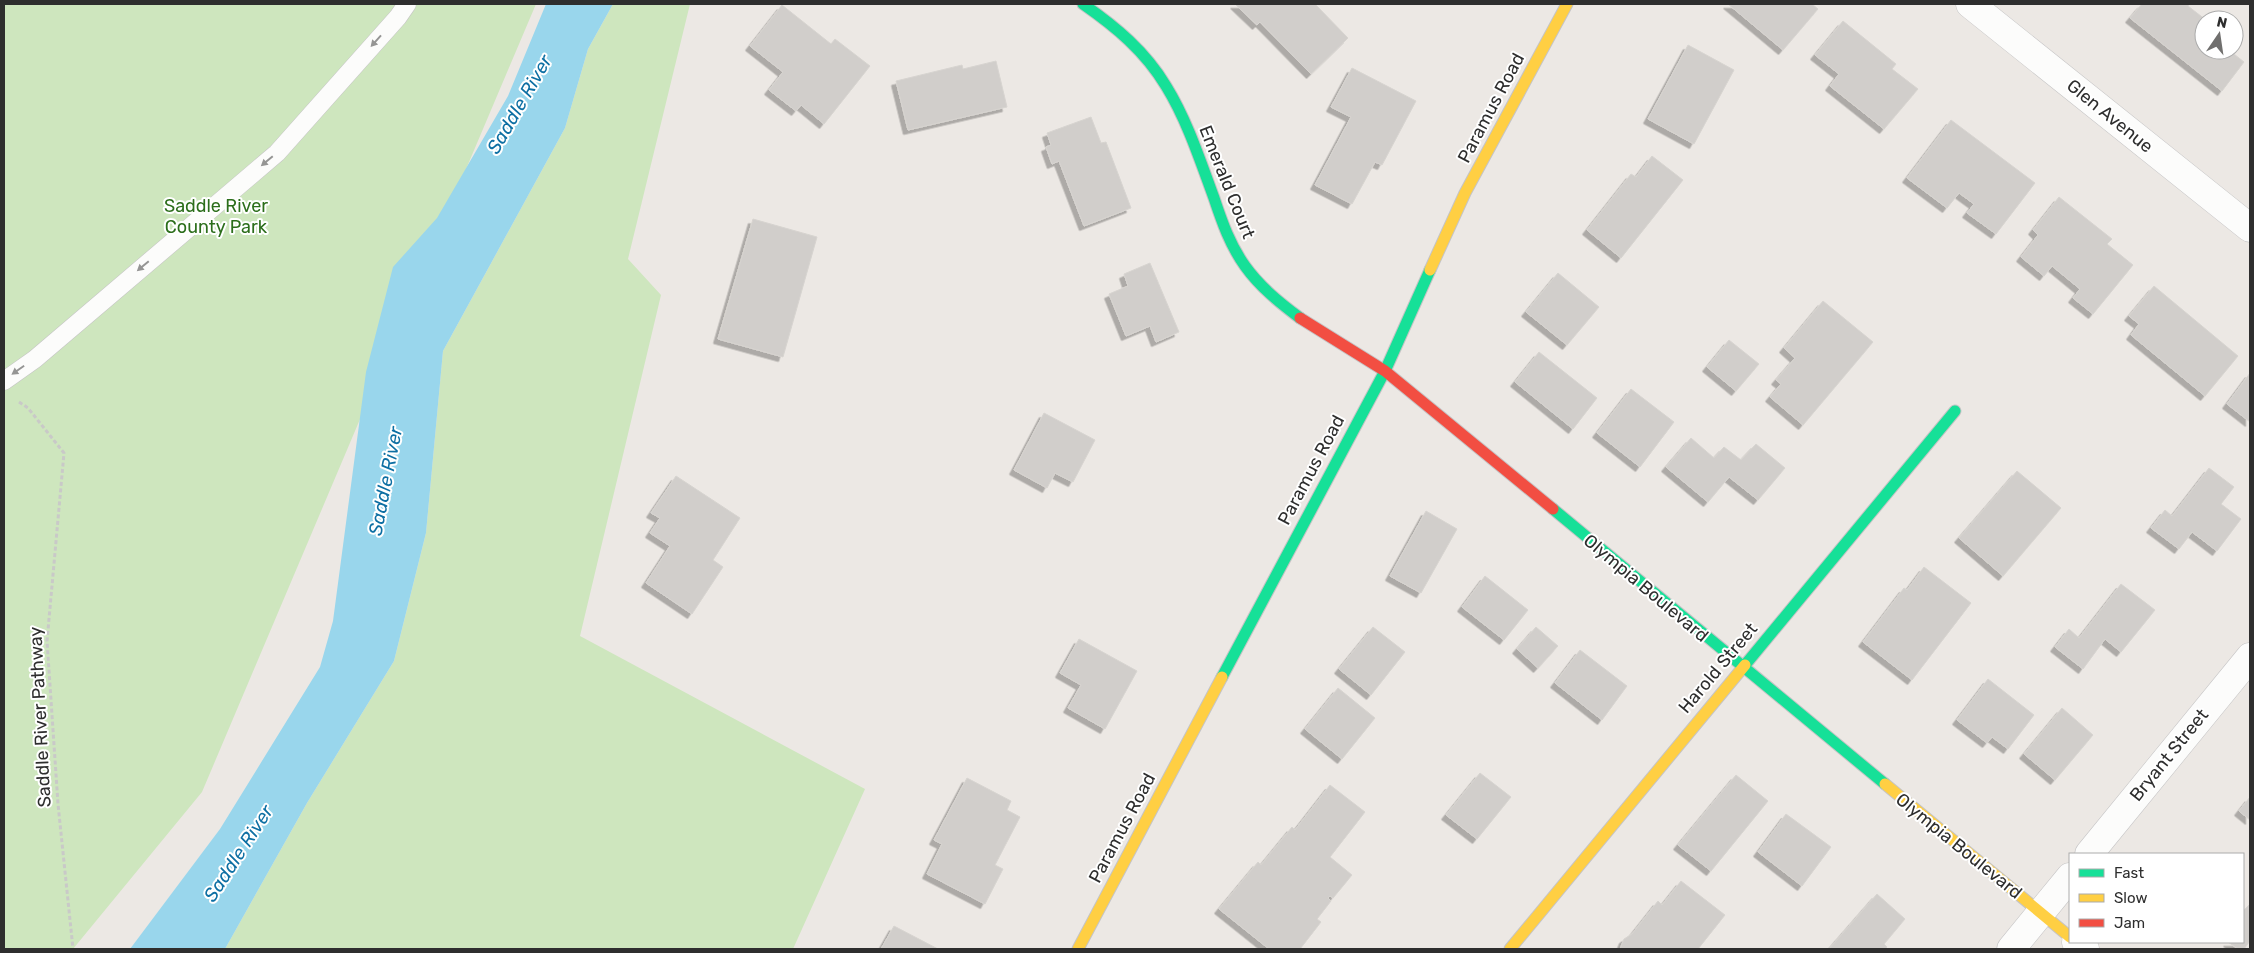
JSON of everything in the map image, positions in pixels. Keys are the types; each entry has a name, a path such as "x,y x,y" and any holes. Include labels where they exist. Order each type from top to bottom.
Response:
{"street":[{"name":"Emerald Court","path":"1083,4 1120,29 1154,65 1176,100 1232,246 1256,279 1290,312 1385,371"},
{"name":"Paramus Road","path":"1078,949 1385,371 1465,193 1567,4"},
{"name":"Glen Avenue","path":"1970,4 2250,228"},
{"name":"Olympia Boulevard","path":"1385,371 2069,936"},
{"name":"Harold Street","path":"1510,949 1954,411"},
{"name":"Bryant Street","path":"2090,853 2250,657"},
{"path":"2011,949 2069,878"}],"lane":[{"path":"4,381 35,359 276,153 398,17 407,4"}],"path":[{"name":"Saddle River Pathway","path":"12,398 28,408 64,453 47,640 58,804 73,949"}],"green space":[{"name":"Saddle River County Park","path":"4,4 536,4 202,792 73,949 4,949"},
{"path":"613,4 690,4 628,259 661,295 580,636 865,789 793,949 225,949 307,803 394,661 426,533 443,351 565,128 588,49"}],"water":[{"name":"Saddle River","path":"546,4 613,4 588,49 565,128 443,351 426,533 394,661 307,803 225,949 130,949 220,829 320,667 333,621 366,372 393,267 437,218 508,96"}],"building":[{"path":"1235,4 1315,4 1348,38 1311,74 1260,22 1257,25"},
{"path":"1728,4 1812,4 1818,9 1783,50"},
{"path":"2142,4 2189,4 2188,6 2194,11 2194,60 2242,60 2244,62 2222,91 2130,18"},
{"path":"782,5 831,44 835,39 870,66 824,124 801,105 796,111 769,90 783,72 750,46"},
{"path":"1843,21 1896,64 1892,69 1918,89 1884,129 1830,86 1839,74 1815,55"},
{"path":"1688,45 1734,70 1694,144 1648,119"},
{"path":"996,61 1007,107 908,130 896,81 962,65 963,69"},
{"path":"1352,68 1416,101 1382,165 1375,162 1352,204 1315,185 1351,117 1331,107"},
{"path":"1091,117 1101,143 1106,142 1131,208 1084,226 1059,161 1052,164 1046,147 1051,145 1047,133"},
{"path":"1951,120 2035,183 1996,234 1967,213 1974,204 1959,193 1947,208 1907,178"},
{"path":"1652,156 1683,180 1621,258 1587,230 1631,174 1636,177"},
{"path":"2059,197 2112,239 2107,244 2133,265 2093,314 2073,298 2080,289 2052,266 2044,276 2021,257 2038,235 2033,230"},
{"path":"753,219 817,237 783,357 718,339"},
{"path":"1150,263 1179,332 1156,342 1150,326 1126,336 1109,294 1128,286 1124,274"},
{"path":"1558,273 1599,307 1567,345 1526,312"},
{"path":"2154,286 2238,356 2205,396 2131,335 2139,324 2129,316"},
{"path":"1823,301 1873,342 1803,425 1770,397 1781,384 1776,380 1795,358 1784,348"},
{"path":"1729,340 1759,364 1736,391 1707,367"},
{"path":"1539,352 1597,398 1573,429 1515,382"},
{"path":"2250,373 2250,422 2227,404"},
{"path":"1631,389 1674,422 1640,467 1597,433"},
{"path":"1044,413 1095,440 1073,482 1055,473 1047,488 1014,470"},
{"path":"1691,438 1714,458 1724,447 1741,460 1756,444 1785,468 1758,500 1729,477 1708,502 1666,467"},
{"path":"2209,468 2234,487 2221,504 2241,519 2217,551 2192,532 2179,549 2151,528 2165,510 2172,516"},
{"path":"2017,471 2061,508 2003,576 1959,538"},
{"path":"676,476 740,518 713,560 723,567 692,614 646,583 670,546 650,533 660,518 651,513"},
{"path":"1426,511 1457,529 1421,593 1390,576"},
{"path":"1924,567 1971,603 1912,680 1863,642 1904,588 1907,590"},
{"path":"1485,576 1528,610 1504,640 1462,607"},
{"path":"2121,584 2155,610 2121,652 2105,639 2083,669 2055,647 2069,629 2079,638"},
{"path":"1373,627 1405,652 1371,695 1339,669"},
{"path":"1536,627 1558,646 1538,668 1517,649"},
{"path":"1079,639 1137,671 1105,729 1068,708 1081,685 1060,673"},
{"path":"1580,650 1627,686 1602,720 1555,683"},
{"path":"1988,679 2034,715 2008,749 1992,737 1987,743 1957,720"},
{"path":"1338,688 1375,718 1342,759 1305,729"},
{"path":"2062,708 2093,735 2055,780 2024,754"},
{"path":"1480,773 1511,797 1477,839 1446,815"},
{"path":"1736,775 1768,801 1711,871 1678,845"},
{"path":"967,778 1011,801 1007,810 1020,817 995,865 1003,869 985,904 927,874 942,844 934,840"},
{"path":"1330,785 1365,812 1330,857 1352,875 1333,898 1330,896 1328,898 1331,901 1317,919 1321,922 1300,949 1269,949 1219,909 1258,862 1261,865 1292,827 1295,830"},
{"path":"2250,797 2250,820 2239,811"},
{"path":"1786,814 1831,847 1802,886 1758,852"},
{"path":"1681,881 1725,915 1698,949 1620,949 1624,939 1632,934 1658,901 1662,905"},
{"path":"1877,894 1905,919 1884,944 1887,947 1885,949 1829,949"},
{"path":"2249,905 2250,941 2244,949 2238,949 2229,943 2244,943 2244,910"},
{"path":"894,926 938,949 881,949"}],"traffic: fast":[{"path":"1083,4 1129,40 1158,73 1174,99 1187,126 1223,225 1235,250 1257,281 1300,318"},
{"path":"1222,677 1385,371 1430,270"},
{"path":"1745,665 1955,411"},
{"path":"1553,509 1885,784"}],"traffic: slow":[{"path":"1430,270 1465,193 1567,4"},
{"path":"1510,949 1745,665"},
{"path":"1078,949 1222,677"},
{"path":"1885,784 2069,936"}],"traffic: jam":[{"path":"1300,318 1385,371 1553,509"}]}
